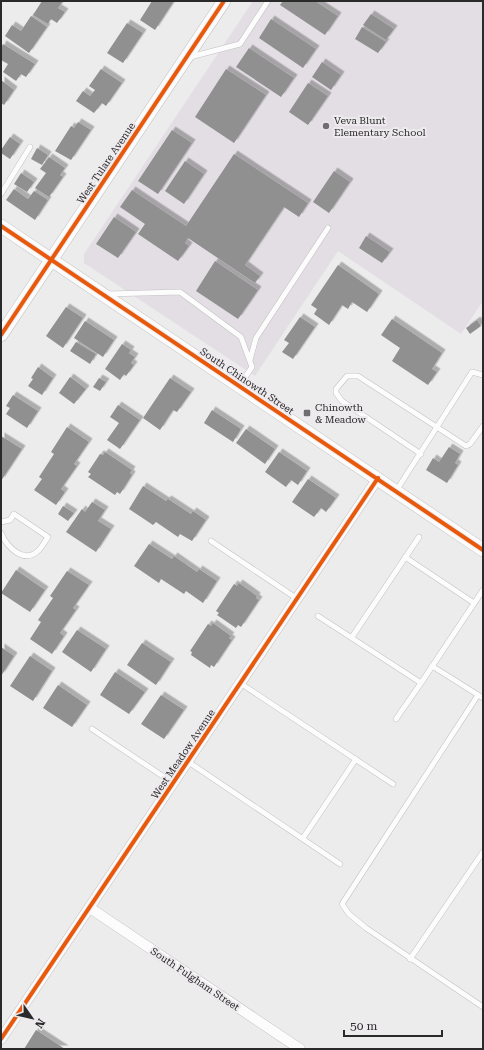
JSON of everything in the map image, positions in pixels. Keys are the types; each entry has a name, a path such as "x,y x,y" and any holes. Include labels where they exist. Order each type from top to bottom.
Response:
{"street":[{"name":"West Tulare Avenue","path":"1,335 224,1"},
{"name":"South Chinowth Street","path":"1,226 483,550"},
{"name":"West Meadow Avenue","path":"1,1039 378,478"},
{"name":"South Fulgham Street","path":"90,908 300,1049"}],"lane":[{"path":"187,57 240,44 268,1"},
{"path":"1,194 30,147"},
{"path":"250,361 256,338 328,228"},
{"path":"104,294 180,292 241,337 252,367 239,386"},
{"path":"396,491 421,454 435,427 472,372 483,375"},
{"path":"421,454 342,401 336,393 336,389 347,376 358,376 466,446 470,444 483,426"},
{"path":"1,522 10,520 14,514 48,537 39,550 30,555 22,555 12,550 5,543 1,533"},
{"path":"352,636 419,537"},
{"path":"212,541 296,598"},
{"path":"405,557 474,603"},
{"path":"396,720 483,590"},
{"path":"318,616 352,636 421,683"},
{"path":"432,666 480,696 342,904 349,914 366,928 483,1007"},
{"path":"240,683 393,784"},
{"path":"92,728 173,783"},
{"path":"303,838 356,759"},
{"path":"188,761 340,864"},
{"path":"410,959 483,852"}],"shaded area":[{"name":"Veva Blunt Elementary School","path":"253,1 483,1 483,301 461,334 338,251 255,376 84,263 84,254"}],"building":[{"path":"42,1 63,1 58,8 65,12 57,23 51,19 48,24 33,15"},
{"path":"152,1 174,1 155,30 140,20"},
{"path":"283,1 315,1 338,16 325,35 280,5"},
{"path":"371,14 394,29 386,40 363,25"},
{"path":"31,16 47,27 29,53 5,36 12,25 21,31"},
{"path":"271,19 316,49 303,68 259,38"},
{"path":"127,23 143,33 123,63 107,53"},
{"path":"362,27 386,42 378,53 355,39"},
{"path":"3,44 35,64 26,77 21,74 16,81 3,72 8,64 1,60 1,48"},
{"path":"249,48 294,78 281,97 236,67"},
{"path":"322,62 341,75 331,90 312,77"},
{"path":"101,69 122,83 106,106 102,103 94,113 76,101 83,91 90,96 95,90 89,86"},
{"path":"226,69 266,95 234,143 195,117"},
{"path":"1,80 14,90 4,105 1,103"},
{"path":"308,83 328,96 308,125 289,112"},
{"path":"78,122 91,130 71,160 55,151 71,126 74,128"},
{"path":"172,130 192,143 158,194 138,181"},
{"path":"10,137 20,144 10,159 1,153 1,150"},
{"path":"37,148 48,155 42,165 31,159"},
{"path":"234,154 308,203 299,217 284,207 245,265 260,276 255,283 188,238 185,243 189,246 178,261 138,234 145,224 120,207 132,190 186,226"},
{"path":"49,157 65,168 60,175 63,177 49,197 35,188 46,173 40,169"},
{"path":"185,161 204,174 184,204 165,191"},
{"path":"334,171 350,182 329,213 313,202"},
{"path":"21,173 34,182 27,192 14,184"},
{"path":"14,189 28,199 34,191 48,200 35,220 6,200"},
{"path":"114,217 136,232 118,258 96,244"},
{"path":"366,236 390,252 382,263 359,248"},
{"path":"215,261 258,290 238,319 196,291"},
{"path":"338,265 379,294 367,312 352,302 348,309 342,305 329,325 314,314 317,309 311,305"},
{"path":"66,307 83,318 63,348 46,336"},
{"path":"300,317 315,327 293,359 282,352 289,343 284,340"},
{"path":"392,319 442,353 432,369 437,372 428,385 392,361 400,348 381,335"},
{"path":"477,320 481,326 470,334 466,328"},
{"path":"85,321 114,340 103,357 74,338"},
{"path":"76,342 96,354 90,364 70,351"},
{"path":"122,344 131,350 129,353 135,357 131,363 134,365 126,376 124,374 120,380 105,369"},
{"path":"38,367 53,378 42,395 28,386"},
{"path":"70,377 86,389 74,404 59,393"},
{"path":"99,378 106,382 100,391 93,387"},
{"path":"170,378 191,392 177,412 173,410 160,430 143,418"},
{"path":"13,395 38,411 27,428 6,414 10,408 6,406"},
{"path":"118,405 140,420 120,449 107,440 119,423 110,417"},
{"path":"212,410 241,429 233,442 204,423"},
{"path":"67,427 89,442 74,464 77,466 61,489 65,492 56,505 34,490 42,479 39,477 54,454 51,452"},
{"path":"246,429 275,449 265,464 236,443"},
{"path":"1,436 22,449 1,481"},
{"path":"449,447 460,454 455,463 458,465 447,483 426,470 433,458 439,462"},
{"path":"105,452 132,470 130,473 132,475 120,494 117,492 115,495 88,477 91,474 88,472 100,454 103,455"},
{"path":"279,452 307,471 298,485 291,480 286,487 265,472"},
{"path":"308,479 336,498 326,512 321,508 314,517 292,502"},
{"path":"143,486 166,501 168,499 191,514 193,511 206,520 192,541 180,534 178,537 156,522 153,525 129,509"},
{"path":"92,502 105,510 98,521 111,529 96,552 66,532 82,509 85,512"},
{"path":"63,506 74,513 68,521 58,514"},
{"path":"149,544 172,559 174,556 197,572 199,569 217,581 203,603 186,591 184,594 161,579 159,583 134,566"},
{"path":"16,570 45,590 30,612 1,593"},
{"path":"67,571 89,585 73,608 76,610 60,633 64,636 52,654 30,639 41,622 38,620 53,598 50,596"},
{"path":"239,583 257,596 256,598 259,600 241,627 238,625 236,628 217,615 219,613 216,611 234,584 237,586"},
{"path":"213,623 231,636 229,638 232,640 214,667 211,665 210,668 191,655 192,652 190,651 208,624 211,626"},
{"path":"77,630 106,649 91,672 62,652"},
{"path":"142,643 171,662 156,685 127,665"},
{"path":"1,647 14,656 1,676"},
{"path":"30,656 52,671 33,701 10,686"},
{"path":"115,672 145,692 129,714 100,695"},
{"path":"58,685 87,705 72,727 43,708"},
{"path":"161,695 184,710 164,739 141,724"},
{"path":"36,1030 65,1049 24,1049"}],"cycle path":[{"path":"1,335 224,1"},
{"path":"1,226 483,550"},
{"path":"1,1039 378,478"}],"place":[{"name":"Veva Blunt Elementary School","path":"326,126"},
{"name":"Chinowth & Meadow","path":"307,413"}]}
